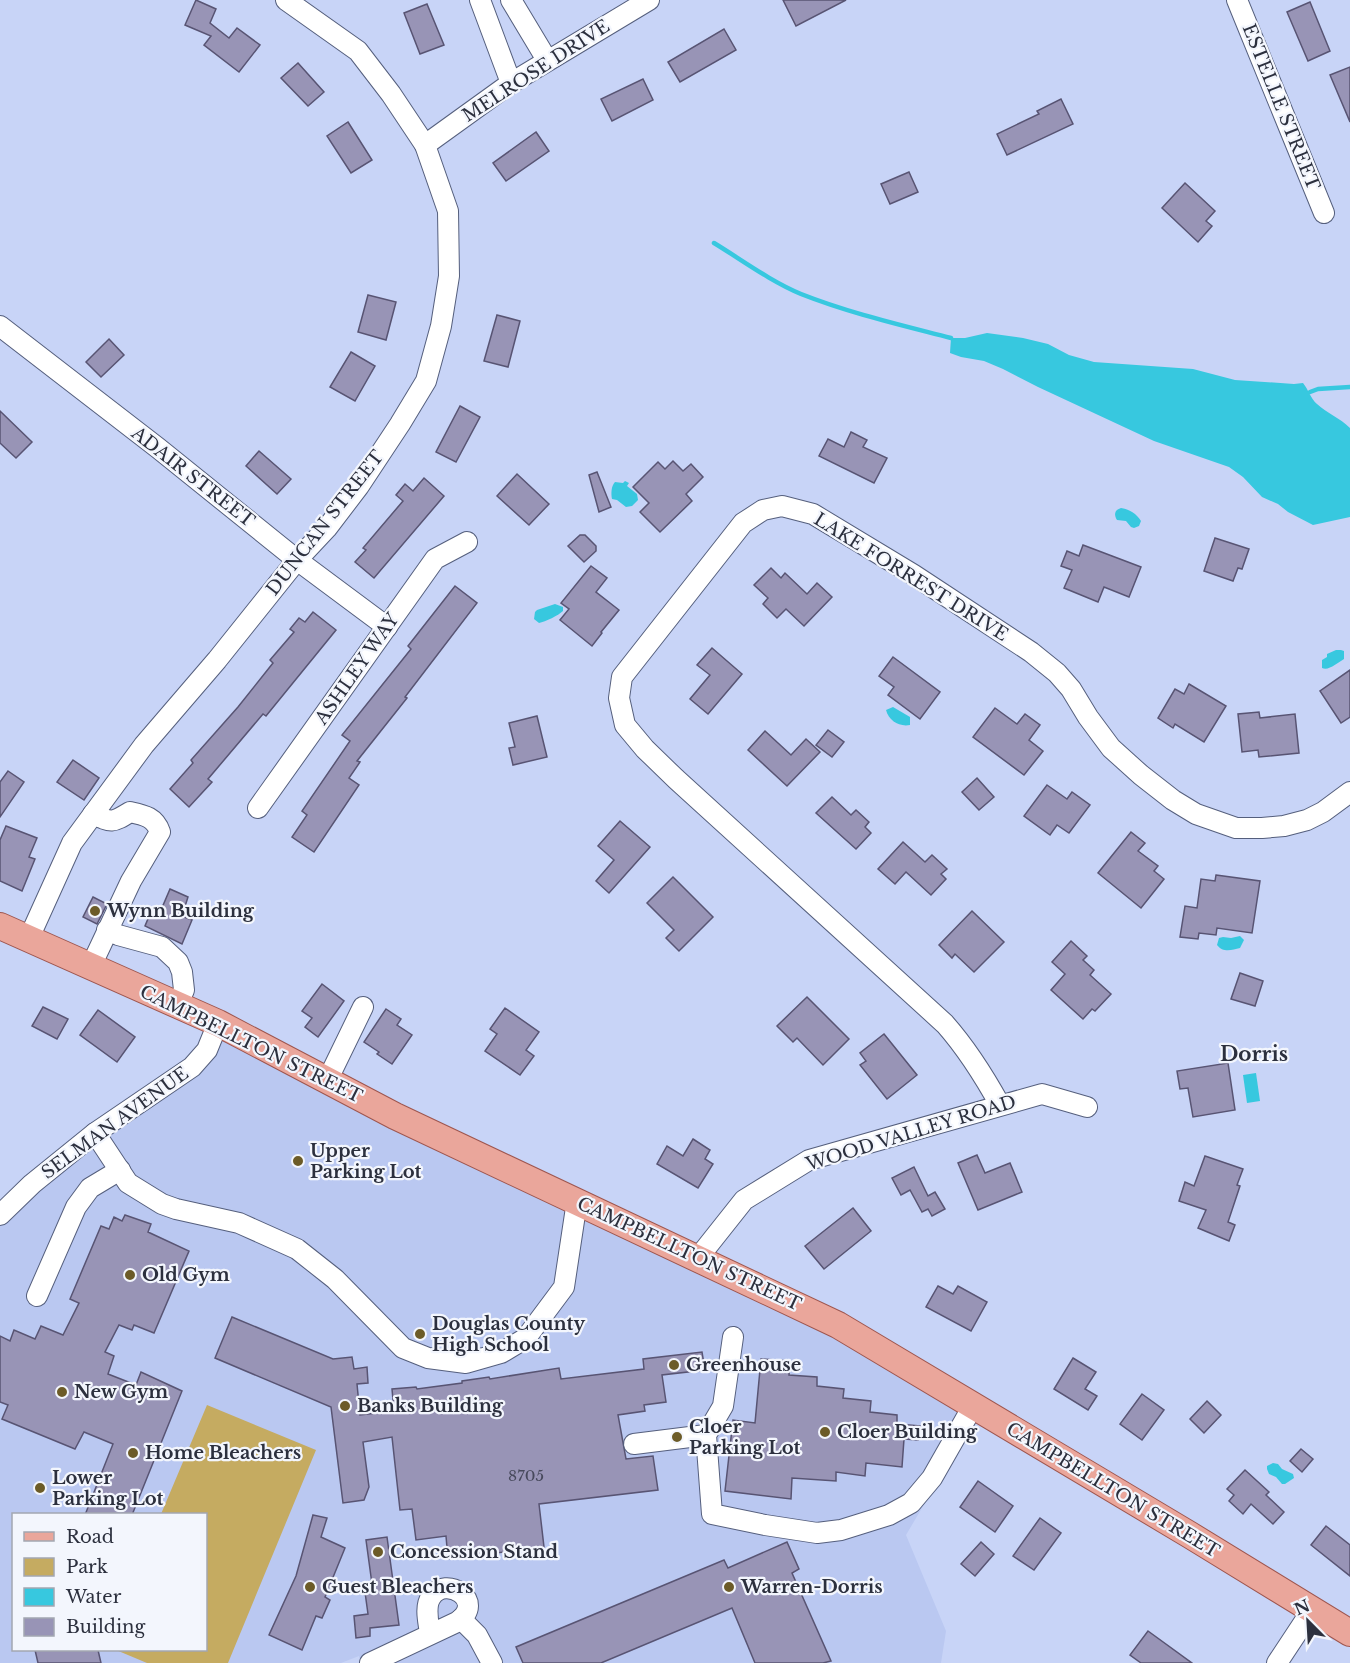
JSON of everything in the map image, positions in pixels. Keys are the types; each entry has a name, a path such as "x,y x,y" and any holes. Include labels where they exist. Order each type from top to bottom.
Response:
{"main road":[{"name":"CAMPBELLTON STREET","path":"0,926 218,1023 394,1116 838,1325 1350,1633"}],"street":[{"name":"DUNCAN STREET","path":"29,938 72,843 144,745 218,660 297,560 327,528 359,486 426,381 441,326 448,276 448,211 425,145 391,94 358,51 286,0"},
{"path":"480,0 511,83"},
{"path":"511,0 547,60"},
{"name":"MELROSE DRIVE","path":"425,145 511,83 650,0"},
{"name":"ESTELLE STREET","path":"1237,0 1324,213"},
{"name":"ADAIR STREET","path":"0,326 158,448 297,560 387,627"},
{"name":"LAKE FORREST DRIVE","path":"1000,1105 964,1046 945,1024 676,779 645,749 625,725 619,698 622,677 742,523 763,510 782,507 813,514 914,575 1031,652 1057,673 1071,689 1111,748 1141,776 1173,800 1196,813 1236,828 1284,826 1315,816 1350,792"},
{"name":"ASHLEY WAY","path":"258,808 435,559 467,542"},
{"path":"91,966 131,881 160,832 158,825 147,815 130,812 117,820 108,821 93,814"},
{"path":"107,930 162,947 178,962 182,972 184,990 177,1005"},
{"path":"327,1081 363,1007"},
{"name":"SELMAN AVENUE","path":"0,1215 32,1184 95,1133 192,1067 207,1050 218,1023"},
{"name":"WOOD VALLEY ROAD","path":"698,1258 744,1200 809,1160 1042,1094 1088,1107"},
{"path":"95,1133 128,1183 152,1199 176,1209 239,1223 297,1249 335,1280 404,1348 428,1358 466,1363 501,1353 526,1338 564,1287 577,1201"},
{"path":"37,1296 76,1206 90,1188 120,1170"},
{"path":"733,1337 723,1406 706,1435 712,1514 765,1526 817,1533 841,1530 889,1515 911,1503 932,1478 973,1406"},
{"path":"634,1444 706,1435"},
{"path":"370,1663 398,1657 430,1634 461,1619 469,1608 463,1594 455,1589 444,1588 431,1596 428,1603 430,1634"},
{"path":"1277,1663 1312,1610"},
{"path":"461,1619 477,1635 492,1663"}],"shaded area":[{"name":"Douglas County High School","path":"218,1023 980,1410 906,1535 946,1631 941,1663 361,1663 359,1656 341,1663 0,1663 0,1215 192,1067"}],"green space":[{"path":"207,1405 316,1450 228,1663 147,1663 118,1651 207,1651 207,1513 161,1513"}],"water":[{"path":"987,333 1048,344 1069,355 1094,362 1193,369 1235,380 1303,383 1317,404 1350,428 1350,517 1313,525 1262,497 1243,477 1229,467 1154,441 984,361 950,353 951,338 965,338"},
{"path":"615,482 629,483 627,486 637,494 638,500 632,506 626,507 612,499 611,495"},
{"path":"1121,508 1137,516 1141,521 1139,526 1134,528 1126,521 1117,520 1115,513"},
{"path":"555,604 563,607 563,611 539,623 534,619 537,610"},
{"path":"1336,650 1344,651 1344,659 1330,668 1322,668 1322,660 1327,657 1327,654"},
{"path":"893,707 910,717 910,725 898,724 892,720 886,710"},
{"path":"1240,936 1244,940 1240,948 1225,950 1217,945 1219,938"},
{"path":"1256,1073 1260,1101 1247,1103 1243,1075"},
{"path":"1273,1463 1293,1474 1294,1478 1282,1484 1276,1477 1269,1474 1267,1466"}],"building":[{"path":"196,0 216,9 210,23 229,38 237,28 260,45 239,72 204,45 211,36 185,25"},
{"path":"783,0 846,0 796,26"},
{"path":"1310,2 1330,51 1308,61 1287,12"},
{"path":"427,4 444,45 420,54 404,13"},
{"path":"724,29 736,50 680,82 668,62"},
{"path":"298,63 324,92 308,106 281,78"},
{"path":"1350,67 1350,122 1330,75"},
{"path":"643,79 653,100 612,121 601,99"},
{"path":"1061,99 1073,124 1007,155 997,134 1039,114 1037,111"},
{"path":"348,122 372,160 351,173 327,136"},
{"path":"536,132 549,151 506,181 493,163"},
{"path":"909,172 918,192 890,204 881,184"},
{"path":"1185,183 1215,211 1206,221 1212,226 1198,242 1162,208"},
{"path":"368,295 396,302 386,340 358,332"},
{"path":"497,315 520,321 508,367 484,361"},
{"path":"109,339 124,355 101,377 86,362"},
{"path":"351,352 375,366 355,401 330,387"},
{"path":"460,406 480,417 456,462 436,452"},
{"path":"0,411 32,442 16,458 0,443"},
{"path":"851,432 867,440 863,447 887,458 874,483 819,456 828,439 844,447"},
{"path":"259,451 291,479 277,494 246,466"},
{"path":"673,461 683,471 691,464 703,477 686,494 692,501 660,532 640,512 649,503 633,487 658,462 665,469"},
{"path":"597,472 611,507 599,512 589,475"},
{"path":"517,474 549,504 529,525 497,496"},
{"path":"424,478 444,496 374,578 355,562 366,550 363,548 403,501 396,495 405,484 413,491"},
{"path":"580,535 585,535 596,546 596,551 584,562 568,546"},
{"path":"1215,538 1249,549 1242,569 1238,568 1233,581 1204,571"},
{"path":"1083,545 1141,567 1129,597 1104,587 1098,602 1064,588 1072,570 1061,566 1067,551 1079,556"},
{"path":"591,566 607,578 596,592 619,610 592,646 560,620 569,609 561,603"},
{"path":"771,568 781,578 785,573 807,594 817,583 832,597 804,626 786,609 777,618 763,604 768,598 754,585"},
{"path":"455,586 477,603 357,761 360,762 349,778 359,785 314,852 292,837 307,815 302,811 350,741 342,735 411,649 408,646"},
{"path":"313,612 336,630 266,716 263,714 208,779 212,782 189,807 170,789 193,763 191,760 273,663 270,660 294,632 290,629 299,618 305,622"},
{"path":"712,648 742,674 708,714 690,699 710,675 697,665"},
{"path":"893,657 940,692 920,719 888,695 894,687 879,676"},
{"path":"1350,670 1350,717 1341,723 1320,691"},
{"path":"1189,684 1226,706 1204,742 1175,724 1173,728 1158,718 1175,689 1184,694"},
{"path":"995,708 1017,724 1025,714 1040,725 1029,740 1043,751 1024,775 973,737"},
{"path":"1259,712 1260,718 1295,714 1299,753 1259,757 1258,750 1242,752 1238,714"},
{"path":"537,716 547,757 513,765 509,748 515,747 509,723"},
{"path":"828,730 844,742 832,757 816,745"},
{"path":"765,731 791,755 806,739 820,752 787,786 748,750"},
{"path":"73,760 99,778 84,800 57,782"},
{"path":"8,771 24,782 0,817 0,782"},
{"path":"977,778 994,797 979,810 962,792"},
{"path":"1047,785 1067,799 1072,792 1090,805 1069,833 1057,825 1050,835 1024,816"},
{"path":"832,797 851,815 856,810 869,822 865,827 871,833 856,849 816,813"},
{"path":"620,821 650,847 609,893 596,881 614,860 598,846"},
{"path":"6,826 37,838 29,857 35,859 22,891 0,881 0,840"},
{"path":"1131,832 1145,843 1138,851 1158,866 1154,871 1164,879 1141,908 1098,873"},
{"path":"903,842 925,862 932,855 947,869 941,874 946,879 931,895 906,872 895,884 878,869"},
{"path":"1216,875 1260,881 1252,933 1217,928 1216,935 1199,933 1198,939 1180,937 1185,906 1197,908 1201,879 1215,881"},
{"path":"673,877 713,917 679,951 666,938 674,930 647,903"},
{"path":"170,889 188,897 182,916 192,920 182,944 145,926 153,907 161,910"},
{"name":"Wynn Building","path":"93,897 107,904 97,924 83,917"},
{"path":"972,911 1004,942 974,972 955,954 952,958 939,945"},
{"path":"1071,941 1087,956 1083,960 1094,970 1090,975 1111,994 1095,1011 1092,1009 1083,1019 1051,990 1065,974 1052,962"},
{"path":"1240,973 1263,981 1255,1006 1231,999"},
{"path":"322,984 344,1001 318,1037 305,1027 312,1018 302,1011"},
{"path":"807,997 849,1039 823,1065 797,1038 793,1042 777,1026"},
{"path":"43,1007 68,1019 57,1039 32,1026"},
{"path":"505,1008 539,1032 526,1050 534,1056 520,1075 485,1051 497,1034 490,1029"},
{"path":"386,1009 401,1019 397,1025 412,1035 392,1064 364,1042"},
{"path":"98,1010 135,1037 117,1062 80,1035"},
{"path":"884,1034 917,1075 887,1099 860,1065 866,1061 860,1053"},
{"path":"1228,1063 1235,1110 1193,1117 1188,1088 1180,1089 1177,1071"},
{"path":"693,1139 710,1150 705,1159 713,1164 698,1188 657,1164 667,1146 683,1156"},
{"path":"977,1155 985,1173 1010,1163 1022,1192 978,1210 958,1163"},
{"path":"1205,1156 1243,1169 1228,1222 1235,1225 1229,1241 1198,1228 1206,1210 1179,1201 1185,1182 1194,1186"},
{"path":"914,1167 928,1196 935,1192 945,1209 932,1216 928,1209 922,1212 910,1190 901,1195 892,1178"},
{"path":"853,1208 871,1231 824,1269 805,1246"},
{"path":"125,1215 151,1224 148,1232 189,1251 154,1333 134,1325 132,1330 119,1325 105,1352 114,1356 108,1374 136,1385 141,1372 182,1391 133,1513 86,1513 113,1444 84,1432 75,1449 2,1419 8,1405 0,1402 0,1336 10,1341 14,1330 35,1339 41,1326 63,1335 79,1303 70,1299 101,1226 109,1229 114,1217 122,1221"},
{"path":"938,1286 953,1294 958,1286 987,1302 971,1331 926,1307"},
{"path":"232,1317 333,1359 352,1357 354,1369 367,1367 368,1383 357,1384 360,1415 394,1411 392,1389 416,1387 417,1389 559,1368 561,1379 644,1369 643,1359 702,1352 705,1370 662,1375 666,1402 644,1405 645,1411 618,1415 626,1459 653,1456 658,1490 539,1504 544,1547 448,1559 446,1536 416,1540 412,1509 400,1510 392,1437 363,1442 369,1487 364,1500 343,1503 331,1407 215,1358"},
{"path":"1073,1358 1096,1372 1085,1389 1097,1396 1088,1410 1054,1389"},
{"name":"Cloer Building","path":"761,1359 790,1361 789,1375 817,1377 817,1386 844,1389 843,1398 871,1401 870,1412 897,1415 897,1424 920,1426 918,1440 904,1439 902,1467 866,1463 865,1476 836,1472 836,1481 792,1478 791,1499 725,1491 733,1420 755,1423"},
{"path":"1142,1394 1164,1410 1142,1440 1120,1424"},
{"path":"1207,1401 1221,1415 1204,1433 1190,1419"},
{"path":"1301,1449 1313,1459 1302,1472 1290,1461"},
{"path":"1245,1470 1269,1492 1266,1495 1284,1512 1273,1524 1251,1504 1243,1514 1229,1501 1234,1495 1227,1489"},
{"path":"978,1481 1013,1506 995,1532 960,1507"},
{"name":"Guest Bleachers","path":"313,1515 327,1518 321,1537 345,1548 325,1597 330,1600 322,1618 316,1616 302,1650 269,1635 296,1576"},
{"path":"1040,1518 1061,1533 1034,1570 1013,1556"},
{"path":"1326,1526 1350,1545 1350,1576 1311,1545"},
{"path":"387,1537 399,1625 370,1628 370,1636 356,1638 354,1616 368,1614 364,1585 372,1584 366,1540"},
{"name":"Warren-Dorris","path":"787,1542 799,1569 792,1573 831,1661 755,1663 732,1608 601,1663 523,1663 516,1647 724,1560 728,1568"},
{"path":"981,1542 994,1554 975,1576 961,1564"},
{"path":"1148,1631 1192,1663 1141,1663 1130,1655"},
{"path":"35,1651 98,1651 101,1663 38,1663"}],"waterway":[{"path":"714,243 767,277 801,294 856,313 951,338"},
{"path":"1310,392 1318,389 1350,387"}],"place":[{"name":"Wynn Building","path":"95,911"},
{"name":"Upper Parking Lot","path":"298,1161"},
{"name":"Old Gym","path":"130,1275"},
{"name":"Douglas County High School","path":"420,1334"},
{"name":"Greenhouse","path":"674,1365"},
{"name":"New Gym","path":"62,1392"},
{"name":"Banks Building","path":"345,1406"},
{"name":"Cloer Building","path":"825,1432"},
{"name":"Cloer Parking Lot","path":"677,1437"},
{"name":"Home Bleachers","path":"133,1453"},
{"name":"Lower Parking Lot","path":"40,1488"},
{"name":"Concession Stand","path":"378,1552"},
{"name":"Guest Bleachers","path":"310,1587"},
{"name":"Warren-Dorris","path":"729,1587"}],"district":[{"name":"Dorris","path":"1254,1054"}]}
